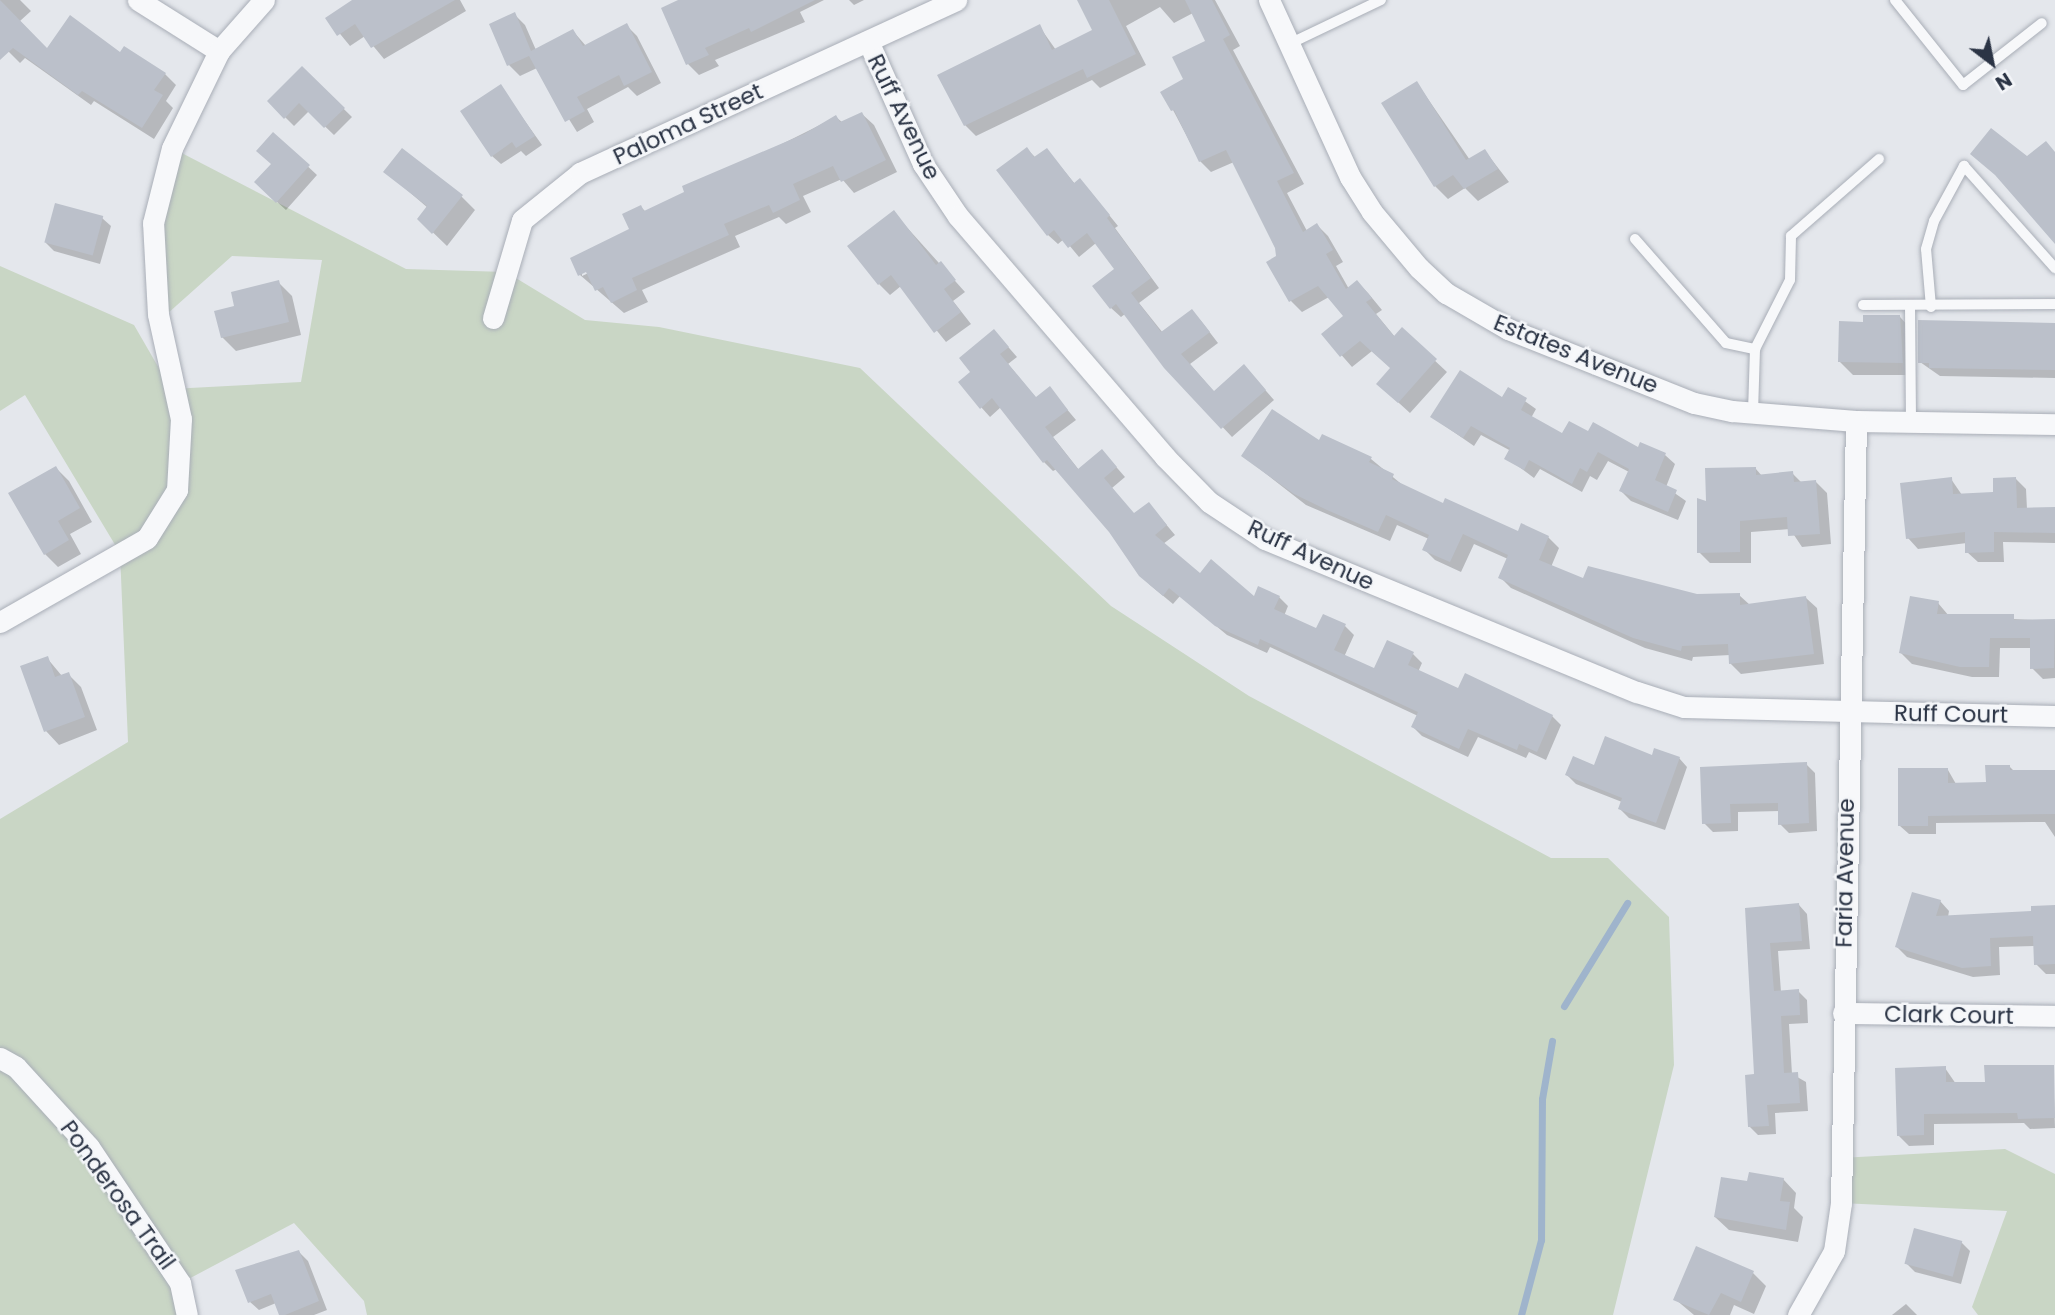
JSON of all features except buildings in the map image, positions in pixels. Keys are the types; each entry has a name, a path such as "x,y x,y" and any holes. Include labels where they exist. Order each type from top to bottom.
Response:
{"street":[{"path":"138,0 219,51"},
{"path":"0,622 147,538 177,490 181,419 158,314 153,223 172,148 219,51 264,0"},
{"name":"Paloma Street","path":"493,318 522,220 580,173 956,0"},
{"name":"Estates Avenue","path":"1269,0 1350,177 1395,242 1446,293 1508,329 1694,402 1753,414 1856,421 2055,424"},
{"name":"Ruff Avenue","path":"868,41 923,164 958,216 1165,457 1209,502 1265,539 1660,701 1706,710 1848,712"},
{"name":"Faria Avenue","path":"1798,1315 1824,1275 1838,1228 1856,421"},
{"name":"Ruff Court","path":"1848,712 2055,716"},
{"name":"Clark Court","path":"1843,1013 2055,1016"},
{"name":"Ponderosa Trail","path":"0,1058 16,1067 89,1147 180,1283 187,1315"}],"lane":[{"path":"1289,44 1381,0"},
{"path":"1895,0 1964,85 2042,23"},
{"path":"1753,414 1755,349 1790,280 1791,236 1879,159"},
{"path":"1931,307 1926,249 1934,221 1964,166 2055,268"},
{"path":"1635,239 1726,343 1755,349"},
{"path":"1863,304 1931,307 2055,304"},
{"path":"1910,306 1911,422"}],"green space":[{"path":"172,148 406,269 506,272 585,320 659,327 860,368 1111,606 1249,696 1551,858 1608,858 1669,917 1674,1065 1613,1315 367,1315 364,1301 294,1223 181,1283 187,1311 176,1315 0,1315 0,819 128,742 120,553 25,395 0,411 0,266 134,325 171,389 301,382 322,260 232,256 167,314 153,223"},
{"path":"2005,1149 2055,1174 2055,1315 1978,1315 1972,1307 2007,1211 1841,1203 1840,1158"}],"waterway":[{"path":"1564,1006 1627,903"},
{"path":"1521,1315 1541,1240 1542,1099 1552,1041"}]}
